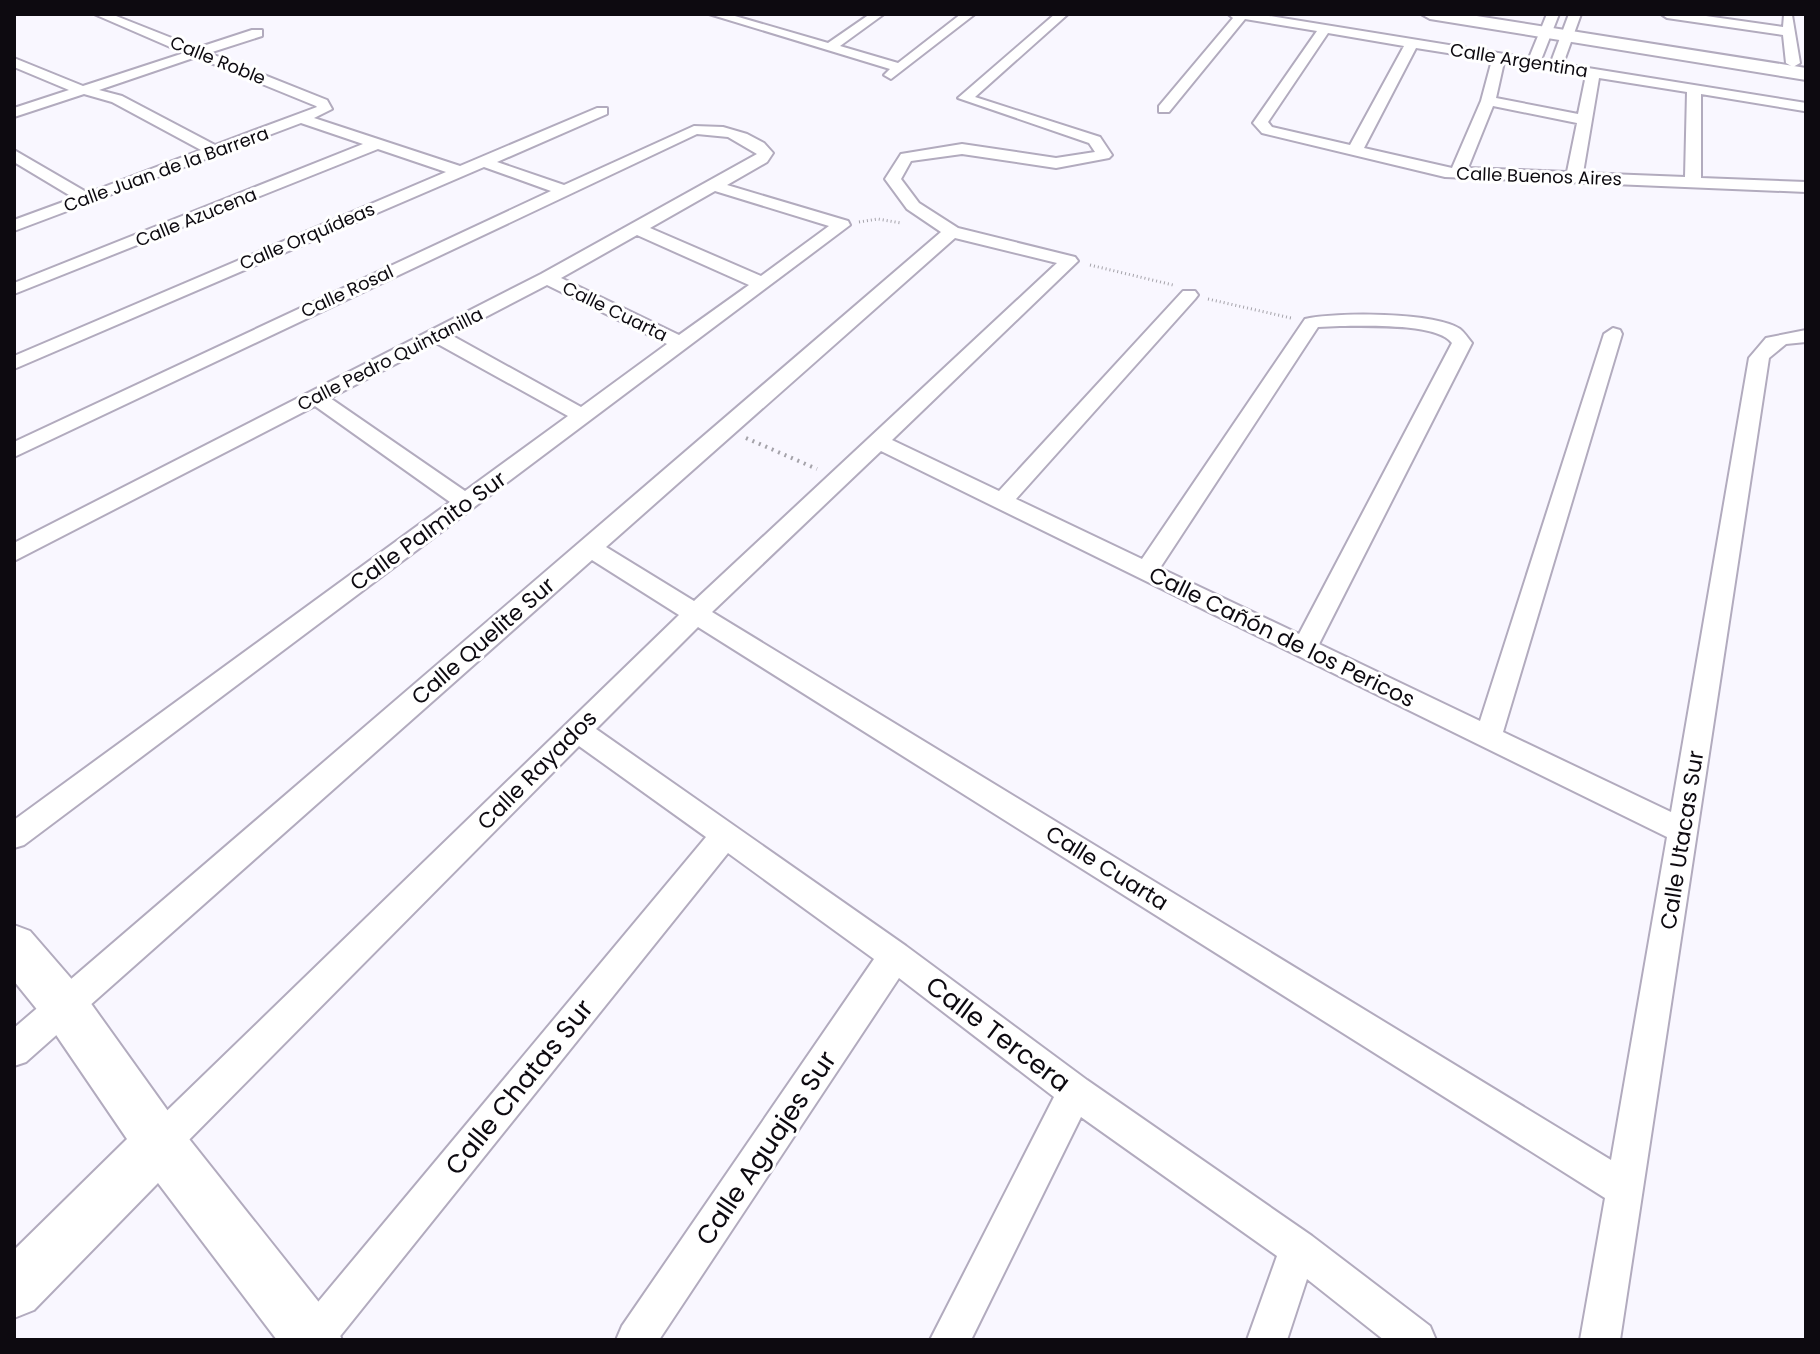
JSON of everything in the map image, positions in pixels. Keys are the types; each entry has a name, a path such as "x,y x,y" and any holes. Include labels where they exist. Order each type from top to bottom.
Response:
{"street":[{"name":"Calle Roble","path":"100,14 322,103 325,109 311,116"},
{"path":"715,14 769,25 896,72 969,14"},
{"path":"830,47 878,14"},
{"path":"952,232 913,206 893,179 906,157 962,149 1056,163 1104,155 1095,140 965,98 1062,14"},
{"path":"1430,14 1571,26 1802,73"},
{"path":"1476,14 1549,24"},
{"path":"1667,14 1788,32"},
{"path":"1787,14 1788,32 1802,73 1804,114"},
{"path":"1164,109 1238,15"},
{"name":"Calle Argentina","path":"1238,15 1556,65 1804,114"},
{"path":"1534,62 1549,24"},
{"path":"1556,65 1571,26"},
{"name":"Calle Buenos Aires","path":"1325,29 1260,123 1276,133 1433,171 1806,187"},
{"path":"14,113 257,33"},
{"path":"1354,152 1412,43"},
{"path":"1458,173 1488,101 1499,57"},
{"path":"14,62 65,85 117,99 214,151"},
{"path":"1574,178 1593,73"},
{"path":"1693,183 1694,90"},
{"path":"1488,101 1585,120"},
{"name":"Calle Orquídeas","path":"14,363 602,111"},
{"path":"311,116 377,144 458,171"},
{"name":"Calle Juan de la Barrera","path":"14,226 311,116"},
{"name":"Calle Rosal","path":"14,450 680,135 705,129 727,133 762,149 765,153 762,159"},
{"name":"Calle Azucena","path":"14,289 377,144"},
{"path":"14,155 85,198"},
{"name":"Calle Pedro Quintanilla","path":"14,553 547,278 762,159"},
{"path":"481,161 562,190"},
{"path":"714,186 842,225"},
{"name":"Calle Palmito Sur","path":"14,836 842,225"},
{"path":"638,229 763,284"},
{"name":"Calle Rayados","path":"14,1290 696,613 1069,261 952,232"},
{"name":"Calle Quelite Sur","path":"14,1050 952,232"},
{"name":"Calle Cuarta","path":"547,278 682,344"},
{"path":"1002,501 1189,295"},
{"path":"1146,571 1312,323 1340,318 1436,328 1454,333 1462,343 1304,648"},
{"path":"1488,737 1613,334"},
{"path":"436,335 583,416"},
{"name":"Calle Utacas Sur","path":"1600,1340 1759,358 1769,344 1806,336"},
{"path":"315,397 467,503"},
{"name":"Calle Cañón de los Pericos","path":"880,442 1684,832"},
{"name":"Calle Cuarta","path":"590,548 1624,1189"},
{"name":"Calle Tercera","path":"578,730 895,956 1075,1092 1299,1249 1416,1340"},
{"name":"Calle Chatas Sur","path":"312,1340 725,835"},
{"path":"14,946 65,1007 160,1143 312,1340"},
{"name":"Calle Aguajes Sur","path":"636,1340 895,956"},
{"path":"950,1340 1075,1092"},
{"path":"1267,1340 1299,1249"}],"path":[{"path":"842,225 878,219 952,232"},
{"path":"728,430 840,480"}]}
